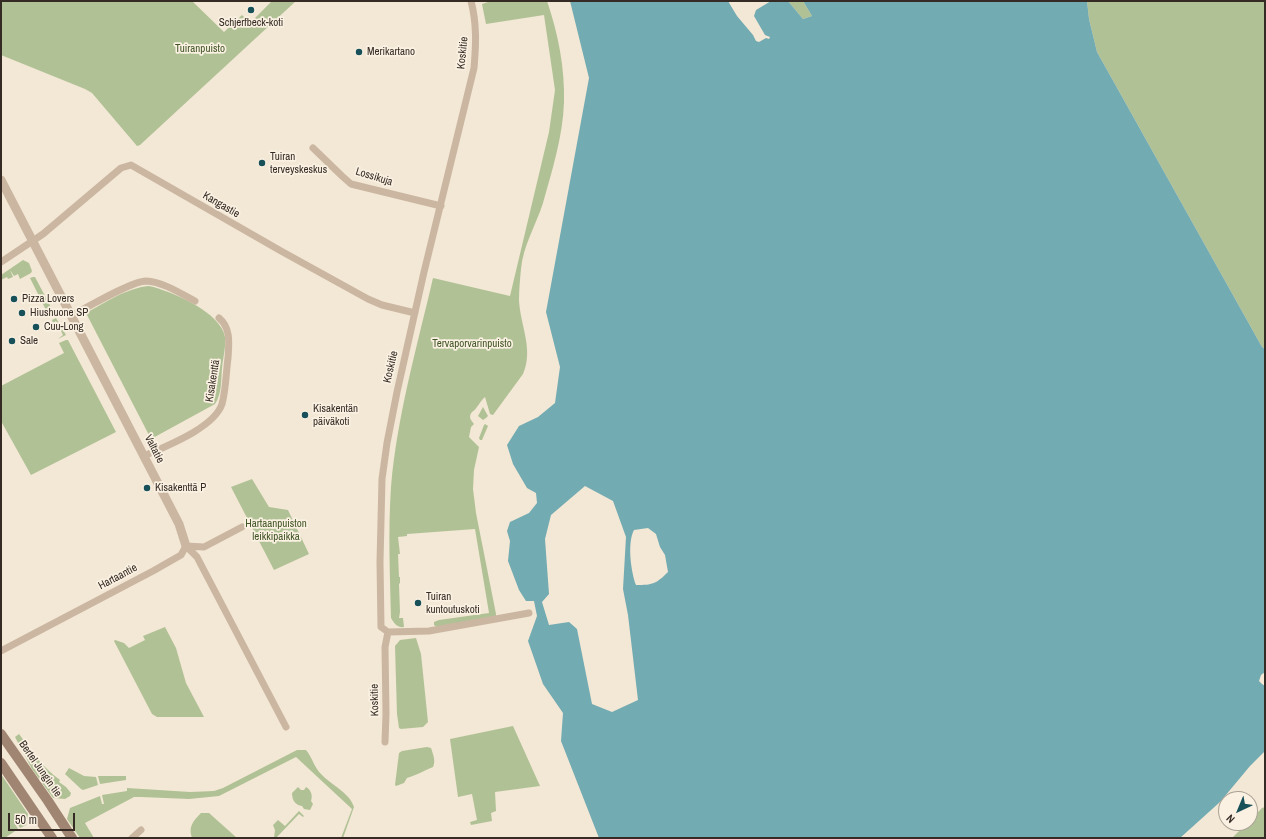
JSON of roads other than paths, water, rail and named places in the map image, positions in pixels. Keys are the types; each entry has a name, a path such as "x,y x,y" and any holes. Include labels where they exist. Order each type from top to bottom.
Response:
{"main road":[{"name":"Bertel Jungin tie","path":"1,734 72,838"},
{"path":"1,763 49,834"}],"street":[{"name":"Koskitie","path":"385,742 385,647 388,632 381,627 380,562 382,479 386,443 415,313 474,68 477,35 471,1"},
{"name":"Lossikuja","path":"313,148 352,184 441,206"},
{"name":"Kangastie","path":"1,262 42,234 121,168 131,165 362,296 382,305 415,313"},
{"name":"Valtatie","path":"1,180 179,524 186,546 197,557 286,727"},
{"path":"71,316 121,290 145,281 164,286 195,301"},
{"name":"Kisakenttä","path":"144,456 203,426 218,411 222,404 229,339 225,324 219,318"},
{"path":"186,546 204,547 242,526"},
{"name":"Hartaantie","path":"1,650 153,571 181,555 186,546"},
{"path":"388,632 429,631 529,614"},
{"path":"132,838 141,830"}],"water":[{"path":"570,1 728,1 737,16 753,35 756,41 759,42 766,38 769,39 770,37 765,35 754,16 756,10 771,1 788,1 803,19 812,16 803,1 1087,1 1089,19 1097,52 1262,347 1265,349 1265,672 1261,675 1259,681 1265,686 1265,751 1229,791 1218,791 1218,804 1180,838 599,838 561,741 563,713 543,684 528,641 537,616 534,601 526,601 519,590 508,561 510,541 507,531 510,522 529,513 537,503 536,493 527,488 513,464 507,445 519,426 538,417 555,403 560,367 546,312 589,78","holes":["585,486 613,501 626,537 623,589 628,615 638,700 612,712 592,704 577,629 569,622 549,625 542,602 549,594 545,539 551,515","648,528 656,534 660,547 665,555 668,572 654,583 636,585 630,558 631,542 634,530"]}],"place":[{"name":"Schjerfbeck-koti","path":"251,10"},
{"name":"Merikartano","path":"359,52"},
{"name":"Tuiran terveyskeskus","path":"262,163"},
{"name":"Pizza Lovers","path":"14,299"},
{"name":"Hiushuone SP","path":"22,313"},
{"name":"Cuu-Long","path":"36,327"},
{"name":"Sale","path":"12,341"},
{"name":"Kisakentän päiväkoti","path":"305,415"},
{"name":"Kisakenttä P","path":"147,488"},
{"name":"Tuiran kuntoutuskoti","path":"418,603"}],"park label":[{"name":"Tuiranpuisto","path":"200,49"},
{"name":"Tervaporvarinpuisto","path":"472,344"},
{"name":"Hartaanpuiston leikkipaikka","path":"276,530"}]}
